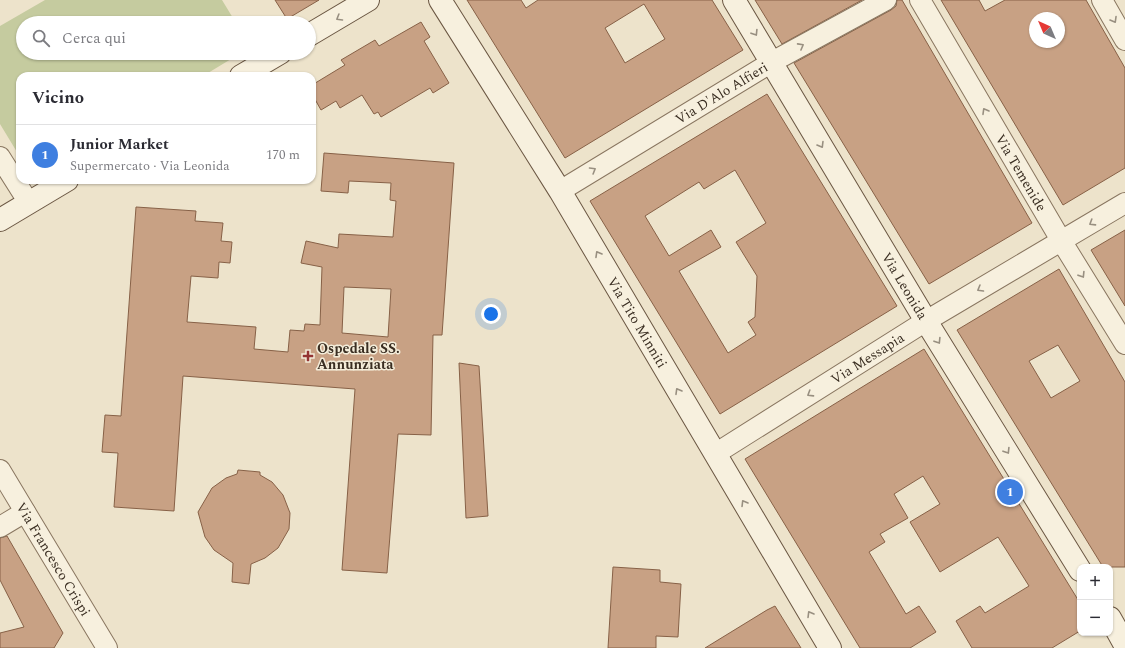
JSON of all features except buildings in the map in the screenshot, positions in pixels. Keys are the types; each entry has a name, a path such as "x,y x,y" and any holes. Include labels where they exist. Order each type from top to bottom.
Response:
{"street":[{"path":"316,31 368,0"},
{"name":"Via Tito Minniti","path":"440,0 560,191 830,648"},
{"name":"Via Leonida","path":"734,0 926,321 1077,565"},
{"name":"Via D'Alo Alfieri","path":"560,191 772,62 886,0"},
{"name":"Via Temenide","path":"920,0 1062,242 1122,333"},
{"path":"1102,0 1125,40"},
{"path":"248,72 268,60"},
{"path":"0,157 16,182"},
{"path":"17,184 29,203"},
{"path":"0,220 60,184"},
{"name":"Via Messapia","path":"715,454 926,321 1062,242 1125,203"},
{"name":"Via Francesco Crispi","path":"0,470 107,648"},
{"path":"0,527 25,512"},
{"path":"1113,625 1120,642"}],"green space":[{"path":"45,0 222,0 232,16 17,16"},
{"path":"16,17 16,60 229,60 210,72 16,72 16,150 0,124 0,26"}],"place":[{"name":"Ospedale SS. Annunziata","path":"308,356"},
{"name":"Junior Market","path":"1010,492"}]}
